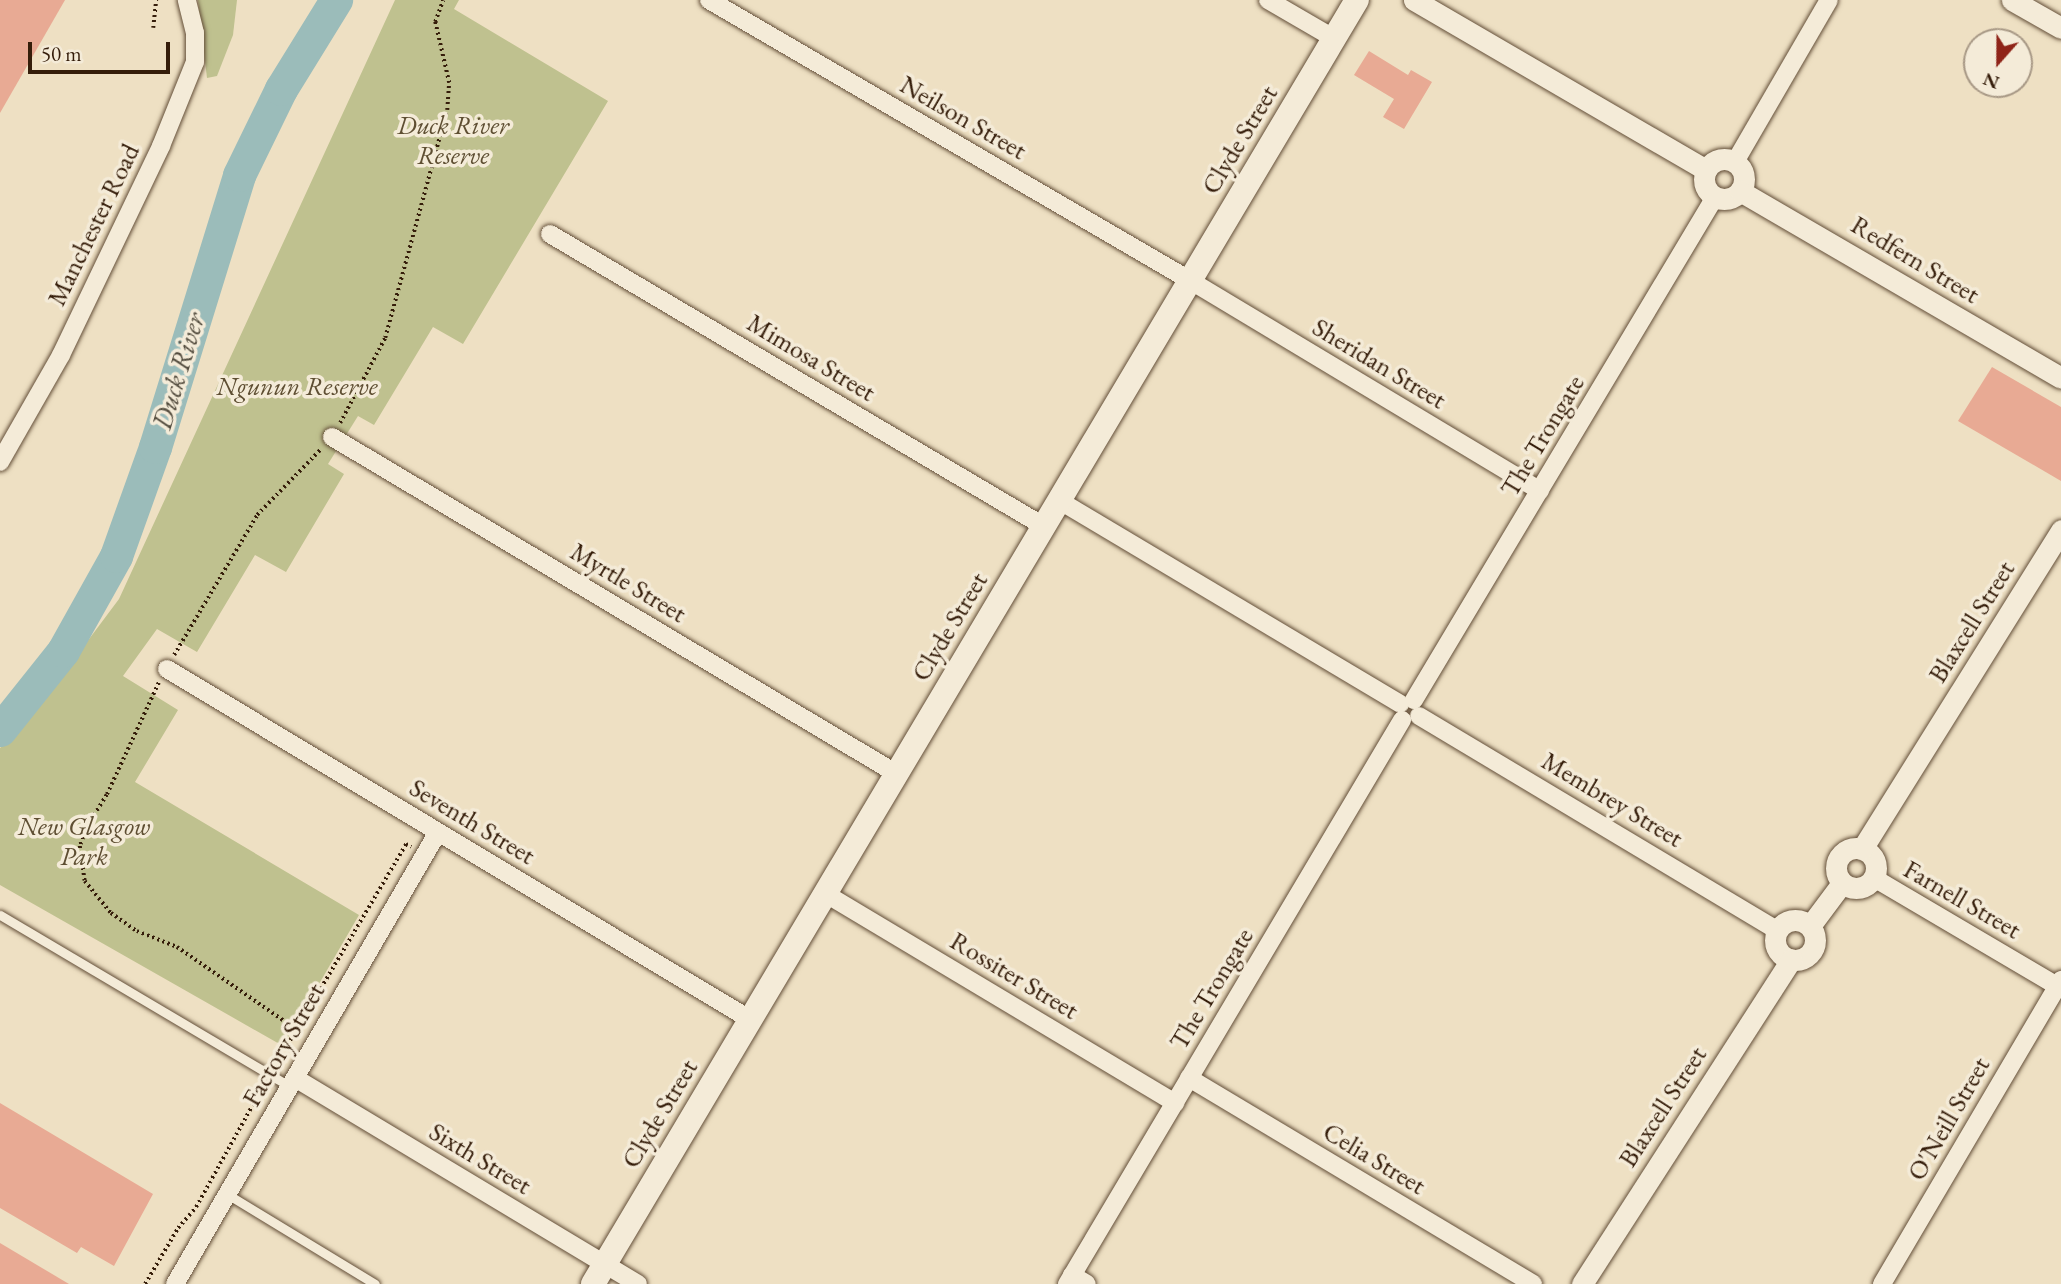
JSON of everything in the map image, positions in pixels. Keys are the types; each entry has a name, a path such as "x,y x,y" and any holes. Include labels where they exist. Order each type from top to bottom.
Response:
{"main road":[{"name":"Clyde Street","path":"599,1274 1357,0"}],"street":[{"name":"Manchester Road","path":"0,462 61,355 166,134 195,62 195,33 187,0"},
{"name":"Neilson Street","path":"709,0 1191,281"},
{"path":"1268,0 1335,39"},
{"path":"1414,0 1706,170"},
{"path":"1735,162 1829,0"},
{"path":"2012,0 2061,28"},
{"path":"1716,160 1735,162 1744,179 1740,191 1729,199 1715,197 1704,183 1706,170 1716,160"},
{"name":"Redfern Street","path":"1740,191 2061,377"},
{"name":"The Trongate","path":"1075,1281 1189,1078 1715,197"},
{"name":"Mimosa Street","path":"550,234 1045,527"},
{"name":"Sheridan Street","path":"1191,281 1540,491"},
{"name":"Myrtle Street","path":"332,437 897,774"},
{"name":"Membrey Street","path":"1060,501 1777,930"},
{"name":"Blaxcell Street","path":"1862,849 2061,530"},
{"name":"Seventh Street","path":"167,669 751,1020"},
{"name":"Factory Street","path":"175,1284 438,832"},
{"path":"1849,849 1862,849 1875,860 1874,878 1859,888 1842,883 1836,871 1839,858 1849,849"},
{"name":"Farnell Street","path":"1874,878 2060,985"},
{"path":"1810,926 1842,883"},
{"name":"Rossiter Street","path":"826,894 1175,1103"},
{"path":"1792,920 1810,926 1815,938 1812,950 1803,958 1791,960 1776,948 1777,930 1792,920"},
{"name":"Blaxcell Street","path":"1582,1284 1791,960"},
{"name":"O'Neill Street","path":"1882,1284 2060,985"},
{"name":"Celia Street","path":"1189,1078 1522,1281"},
{"name":"Sixth Street","path":"293,1082 599,1274 638,1284"}],"lane":[{"path":"0,915 270,1075 293,1082"},
{"path":"228,1194 375,1284"}],"path":[{"path":"153,28 156,0"},
{"path":"316,1043 177,947 137,931 111,913 85,881 80,846 167,669 257,515 332,437 385,338 432,169 449,83 435,22 443,0"},
{"path":"145,1284 178,1228 196,1207 406,844 426,855"}],"green space":[{"path":"198,0 237,0 233,35 217,76 207,78"},
{"name":"Duck River Reserve","path":"395,0 459,0 454,9 608,101 463,344 433,327 374,425 358,416 328,464 344,474 286,572 255,555 197,652 157,629 123,676 178,710 135,782 359,915 283,1046 0,885 0,748 24,726 119,599"}],"building":[{"path":"0,0 65,0 0,113"},
{"path":"1369,51 1408,75 1411,70 1432,82 1404,129 1383,117 1394,99 1354,75"},
{"path":"1992,367 2061,407 2061,481 1958,421"},
{"path":"0,1103 153,1194 114,1266 81,1247 77,1253 0,1208"},
{"path":"0,1243 69,1284 0,1284"}],"waterway":[{"name":"Duck River","path":"0,730 63,651 116,556 155,447 239,175 281,89 336,0"}],"park label":[{"name":"Ngunun Reserve","path":"297,387"},
{"name":"New Glasgow Park","path":"84,842"}]}
